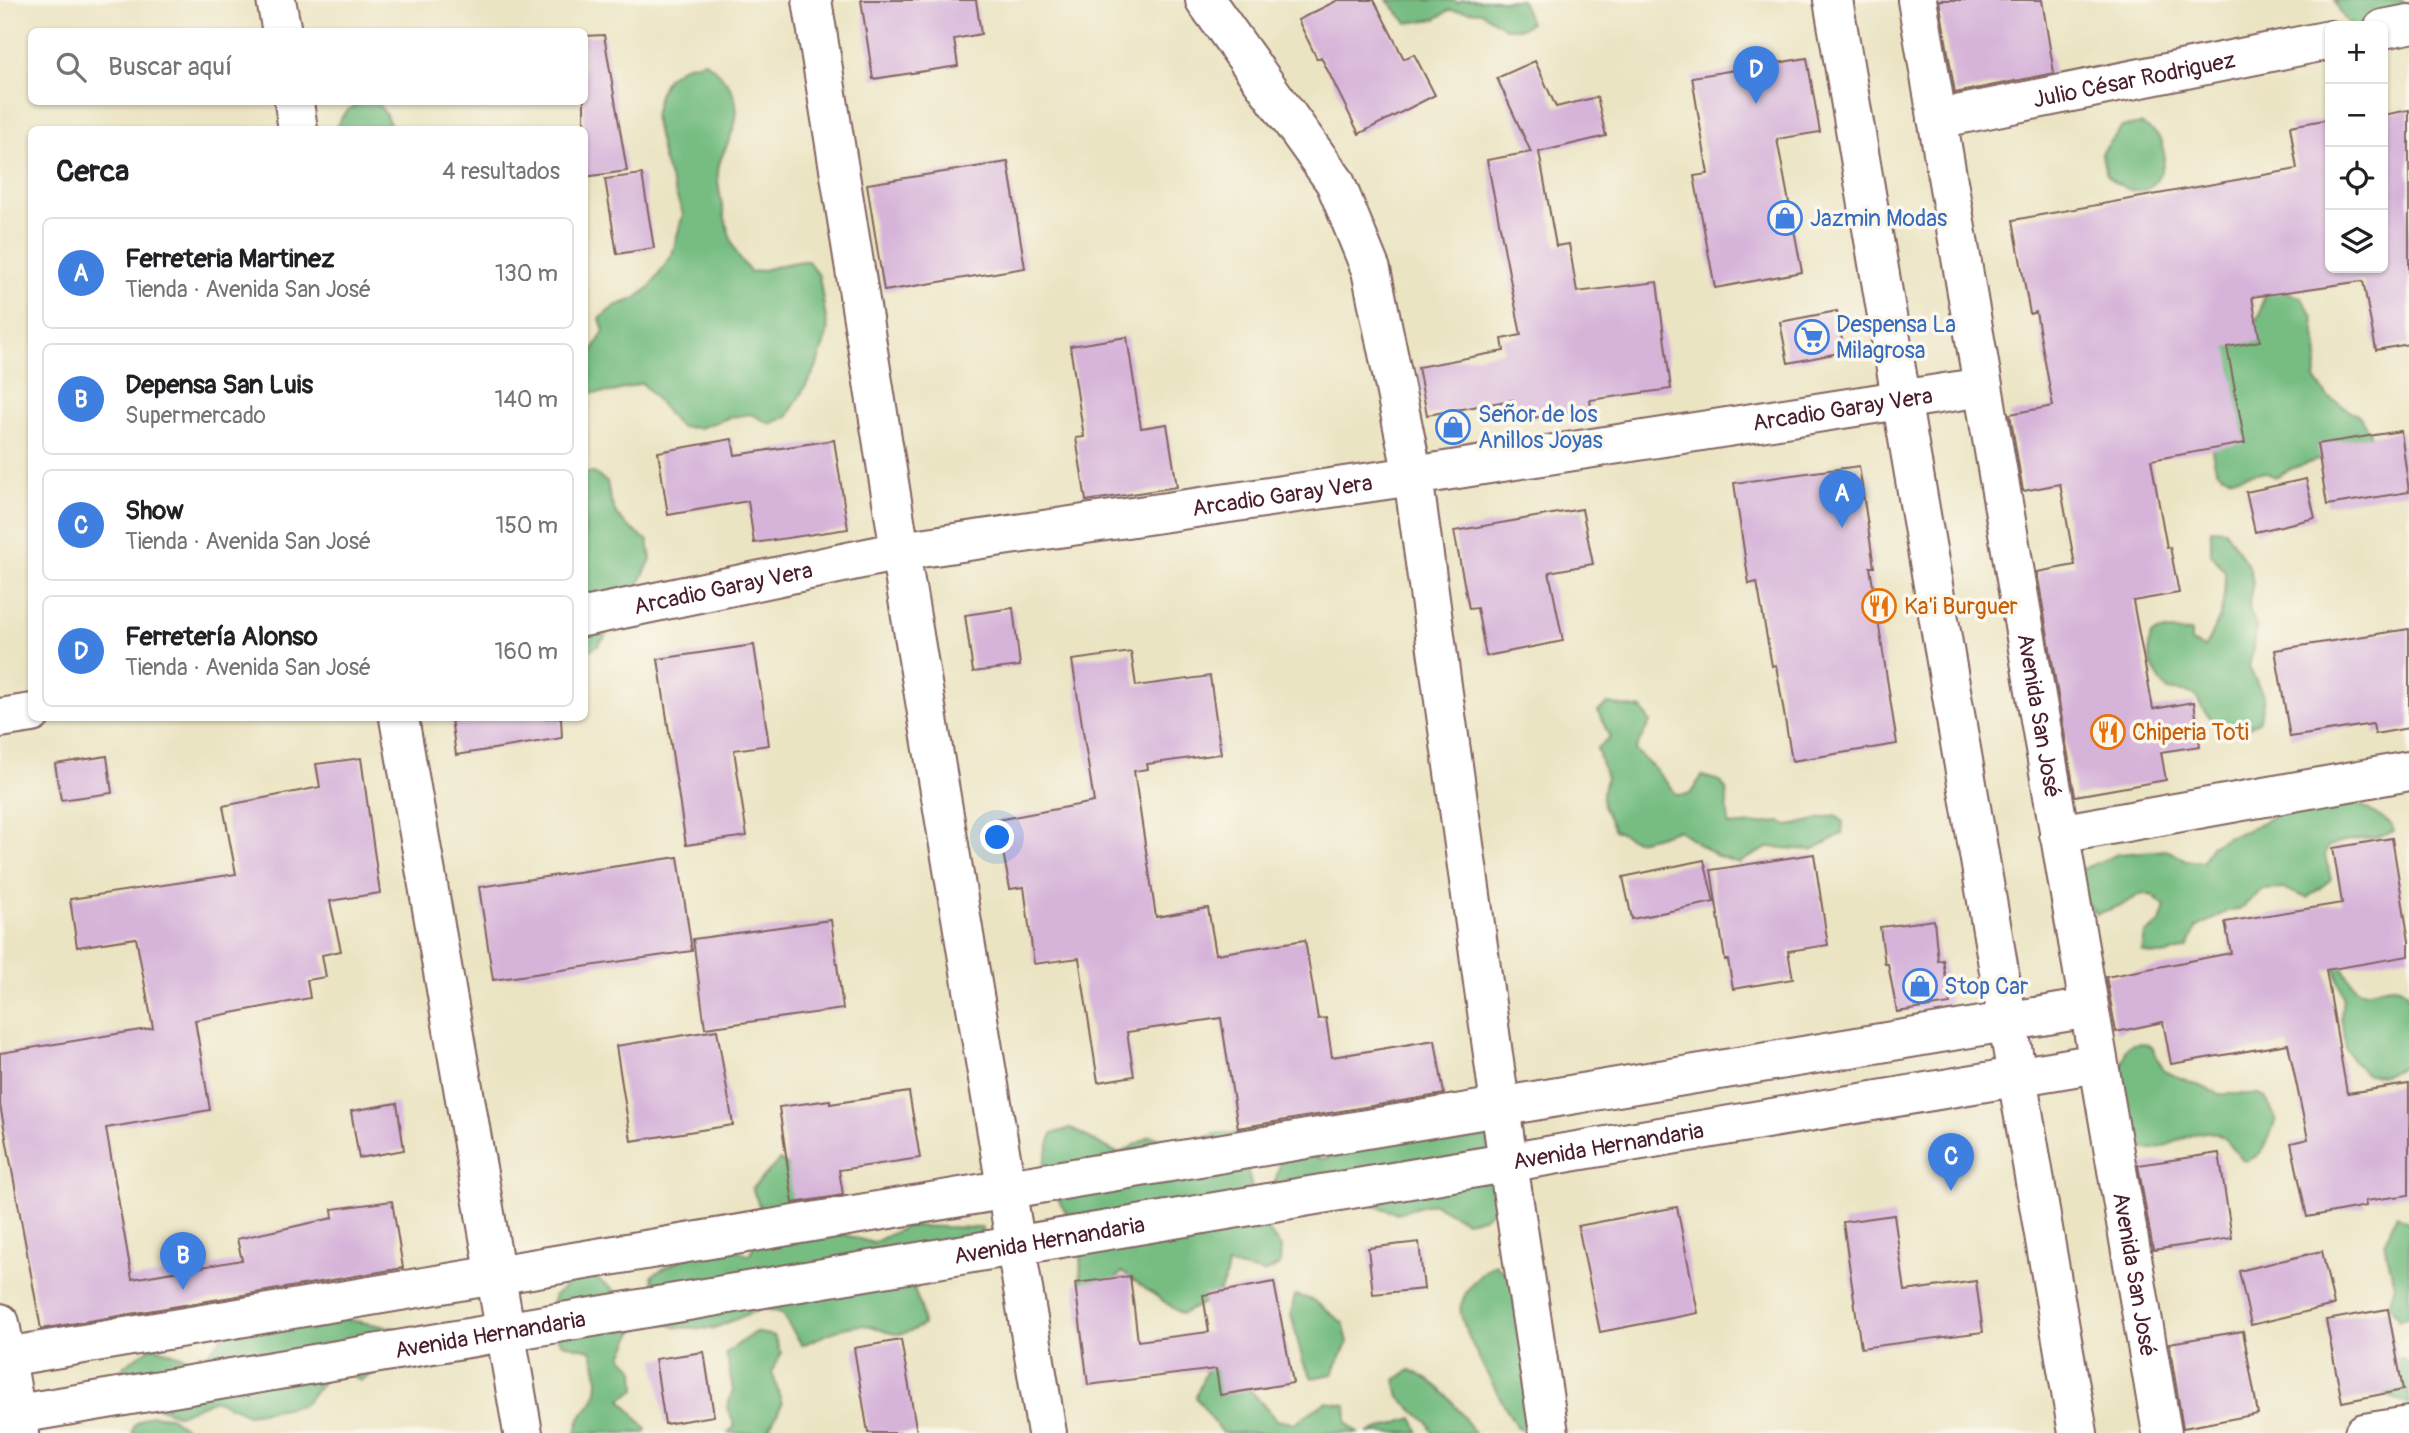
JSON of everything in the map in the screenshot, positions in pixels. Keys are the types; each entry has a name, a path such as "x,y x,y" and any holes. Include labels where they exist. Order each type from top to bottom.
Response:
{"street":[{"path":"276,0 281,28"},
{"path":"812,0 900,551 1047,1433"},
{"path":"1205,0 1335,182 1371,270 1413,476 1508,1163 1549,1433"},
{"path":"1833,0 2078,1433"},
{"name":"Avenida San José","path":"1917,0 2162,1433"},
{"path":"2388,28 2409,24"},
{"name":"Julio César Rodriguez","path":"1937,118 2325,41"},
{"path":"294,105 297,126"},
{"name":"Arcadio Garay Vera","path":"588,616 900,551 1413,476 1983,387"},
{"path":"0,718 28,714"},
{"path":"400,721 523,1433"},
{"path":"2060,834 2409,771"},
{"path":"11,1421 2,1346 496,1275 2089,1008"},
{"name":"Avenida Hernandaria","path":"11,1421 506,1332 2098,1063"},
{"path":"2364,1433 2409,1426"}],"green space":[{"path":"1387,0 1454,0 1458,3 1462,0 1521,0 1530,23 1522,28 1505,28 1481,12 1449,10 1436,19 1407,23"},
{"path":"2334,0 2403,0 2402,10 2388,22 2347,21"},
{"path":"705,61 727,83 735,100 736,119 718,173 723,210 737,254 750,272 808,261 819,276 828,331 816,368 788,416 771,424 751,414 731,417 699,428 680,427 642,383 613,392 591,393 588,386 588,361 604,331 600,318 615,306 635,299 650,287 672,255 683,214 663,159 654,116 659,94 667,78 684,66"},
{"path":"378,105 391,126 338,126 347,111 355,106"},
{"path":"2141,124 2161,139 2164,156 2157,179 2147,189 2137,191 2109,177 2102,153 2122,127"},
{"path":"2274,287 2302,298 2313,316 2318,358 2315,379 2327,396 2360,417 2370,433 2367,444 2293,468 2275,477 2261,472 2229,477 2220,473 2216,466 2203,421 2173,349 2255,324 2260,314 2265,288"},
{"path":"592,472 607,482 612,504 619,518 648,541 651,559 625,613 598,645 588,651 588,473"},
{"path":"2211,529 2225,530 2249,567 2253,582 2249,603 2257,628 2249,667 2264,697 2260,720 2240,733 2213,721 2194,695 2168,691 2155,671 2149,651 2151,635 2161,631 2191,632 2191,642 2205,648 2221,611 2224,593 2225,571 2211,554"},
{"path":"1608,704 1642,709 1650,722 1635,750 1677,795 1690,794 1702,776 1720,781 1726,789 1729,826 1781,822 1790,826 1836,815 1843,822 1842,834 1812,850 1769,847 1739,863 1715,855 1678,830 1640,840 1614,830 1603,806 1602,795 1606,778 1597,748 1610,738 1598,711"},
{"path":"2345,795 2391,824 2394,831 2328,847 2325,856 2331,879 2307,898 2285,889 2262,890 2239,910 2227,911 2196,928 2188,948 2161,955 2142,951 2145,934 2160,923 2165,907 2153,896 2143,893 2124,904 2097,914 2070,887 2080,870 2118,854 2167,850 2186,860 2203,862 2211,846 2227,837 2281,813 2303,811 2317,815"},
{"path":"2329,947 2357,989 2369,991 2396,986 2409,995 2409,1064 2384,1075 2365,1074 2351,1058 2346,1050 2341,1017 2343,996"},
{"path":"2144,1043 2152,1047 2164,1071 2219,1094 2260,1094 2266,1099 2276,1119 2262,1151 2244,1161 2222,1137 2203,1132 2154,1149 2144,1149 2121,1107 2121,1070 2126,1049 2133,1044"},
{"path":"1485,1116 1498,1205 1483,1218 1465,1221 1433,1203 1397,1213 1361,1202 1288,1216 1275,1182 1285,1146 1321,1159 1339,1154 1349,1139"},
{"path":"1070,1128 1119,1154 1150,1136 1185,1143 1220,1133 1239,1133 1259,1219 1281,1247 1280,1265 1264,1273 1228,1265 1223,1285 1214,1297 1182,1314 1122,1272 1097,1299 1080,1297 1081,1239 1042,1170 1052,1134"},
{"path":"780,1160 809,1183 805,1220 873,1243 907,1226 982,1228 981,1265 925,1275 914,1290 921,1307 923,1325 901,1334 864,1325 854,1326 834,1331 802,1345 781,1313 763,1308 712,1329 674,1327 658,1318 652,1275 715,1241 749,1255 766,1222 752,1188"},
{"path":"2397,1215 2409,1222 2409,1314 2399,1320 2389,1304 2395,1285 2384,1243"},
{"path":"1495,1264 1523,1289 1533,1433 1517,1428 1473,1346 1461,1315 1461,1305 1470,1287"},
{"path":"583,1270 615,1291 638,1322 622,1356 635,1370 636,1389 621,1399 646,1429 645,1433 576,1433 581,1417 595,1398 597,1370 591,1350 563,1344 551,1330 549,1312 555,1295"},
{"path":"1295,1295 1313,1300 1343,1323 1348,1342 1332,1374 1312,1378 1303,1362 1291,1314"},
{"path":"258,1305 309,1331 344,1319 476,1347 444,1363 420,1359 400,1361 360,1381 345,1370 328,1376 303,1405 248,1414 214,1399 179,1415 127,1396 116,1382 124,1366 153,1346 190,1359 208,1354 243,1312"},
{"path":"755,1332 774,1336 781,1354 772,1371 782,1404 767,1433 728,1433 735,1426 727,1408 733,1390 726,1353"},
{"path":"2387,1358 2405,1360 2409,1364 2409,1405 2382,1393"},
{"path":"1209,1363 1253,1393 1276,1420 1294,1423 1326,1402 1346,1405 1347,1423 1358,1433 1222,1433 1196,1397"},
{"path":"1410,1370 1431,1382 1447,1396 1474,1433 1433,1433 1428,1423 1399,1397 1395,1380"},
{"path":"151,1415 170,1417 185,1428 185,1433 132,1433 135,1424"},
{"path":"1413,1418 1419,1433 1367,1433"}],"building":[{"path":"861,0 976,0 981,34 954,39 958,66 873,79"},
{"path":"1338,0 1374,0 1404,59 1414,54 1435,95 1359,134 1321,57 1317,59 1298,20"},
{"path":"1939,0 2042,0 2054,73 1955,93"},
{"path":"604,35 627,171 588,176 588,126 584,126 584,105 588,105 588,36"},
{"path":"1807,58 1820,132 1777,139 1802,272 1715,288 1694,176 1708,174 1692,77"},
{"path":"1535,61 1556,107 1597,97 1606,136 1539,152 1556,246 1569,244 1577,292 1657,282 1671,389 1590,400 1591,407 1517,421 1513,400 1427,415 1418,367 1504,351 1502,339 1521,335 1487,160 1531,152 1497,78"},
{"path":"2409,110 2409,344 2376,350 2363,281 2252,297 2260,341 2227,347 2245,443 2151,460 2167,548 2170,547 2179,593 2133,601 2153,709 2194,702 2200,746 2161,752 2166,780 2075,796 2037,572 2075,565 2060,484 2023,491 2010,414 2053,406 2036,312 2030,314 2013,220 2297,169 2290,126 2325,120 2325,273 2388,273 2388,114"},
{"path":"1008,162 1025,268 884,291 867,184"},
{"path":"642,174 654,248 617,254 605,179"},
{"name":"Despensa La Milagrosa","path":"1837,311 1844,352 1788,363 1780,322"},
{"path":"1127,337 1141,428 1167,424 1177,487 1086,501 1076,438 1084,437 1070,346"},
{"path":"2401,431 2409,492 2327,505 2317,444"},
{"path":"732,439 735,455 834,440 848,529 754,543 748,501 668,515 658,452"},
{"path":"1859,466 1874,567 1870,567 1897,744 1792,761 1776,665 1772,666 1757,582 1749,584 1734,483"},
{"path":"2306,479 2315,518 2255,532 2246,492"},
{"path":"1582,509 1593,564 1549,572 1563,641 1486,656 1477,608 1469,609 1454,531"},
{"path":"1013,608 1020,666 973,672 965,615"},
{"path":"2409,629 2409,728 2375,734 2373,724 2290,737 2275,650"},
{"path":"754,645 769,745 734,750 747,836 686,845 658,659"},
{"path":"1131,652 1136,686 1210,676 1221,754 1147,764 1148,769 1134,771 1156,917 1208,908 1216,954 1305,940 1318,1019 1326,1018 1332,1057 1435,1040 1444,1094 1238,1128 1221,1018 1127,1032 1134,1076 1098,1082 1079,958 1034,964 1024,887 1010,889 997,820 1094,802 1072,660"},
{"path":"451,721 561,721 562,738 456,755"},
{"path":"107,756 112,793 61,800 55,764"},
{"path":"361,758 380,893 330,901 341,951 322,955 326,977 307,980 310,998 195,1020 210,1110 106,1128 132,1279 242,1260 237,1239 333,1218 332,1209 392,1201 403,1268 41,1329 0,1105 0,1053 153,1028 136,938 77,947 70,899 236,874 223,806 320,787 316,764"},
{"path":"2392,838 2409,941 2409,956 2326,970 2347,1093 2409,1084 2409,1195 2365,1201 2366,1206 2307,1217 2291,1143 2308,1139 2288,1044 2171,1064 2163,1022 2116,1032 2106,977 2231,953 2225,922 2342,903 2333,848"},
{"path":"1814,854 1828,945 1788,951 1793,979 1733,989 1728,960 1725,960 1711,870"},
{"path":"678,857 692,951 493,980 479,887"},
{"path":"1704,860 1714,902 1632,919 1623,877"},
{"path":"831,920 843,1009 705,1028 693,939"},
{"path":"1934,920 1938,961 1943,960 1950,1004 1897,1012 1888,964 1885,964 1880,927"},
{"path":"717,1030 733,1125 631,1141 616,1046"},
{"path":"909,1092 920,1158 839,1170 843,1195 793,1203 779,1107 830,1100 830,1104"},
{"path":"397,1103 404,1150 359,1158 351,1111"},
{"path":"2219,1153 2232,1238 2153,1250 2138,1165"},
{"path":"1677,1207 1698,1313 1600,1332 1578,1226"},
{"path":"1894,1215 1905,1291 1976,1281 1983,1332 1861,1348 1843,1222"},
{"path":"1419,1242 1424,1289 1373,1294 1368,1248"},
{"path":"2322,1251 2334,1305 2251,1325 2239,1271"},
{"path":"1130,1276 1138,1341 1209,1332 1203,1295 1274,1282 1293,1383 1220,1395 1216,1369 1088,1385 1075,1283"},
{"path":"2388,1309 2403,1390 2342,1402 2326,1320"},
{"path":"2243,1331 2258,1414 2183,1428 2169,1343"},
{"path":"901,1340 917,1433 868,1433 854,1348"},
{"path":"704,1352 714,1416 665,1424 655,1359"}],"place":[{"name":"Ferretería Alonso","path":"1756,104"},
{"name":"Jazmin Modas","path":"1785,218"},
{"name":"Despensa La Milagrosa","path":"1812,337"},
{"name":"Señor de los Anillos Joyas","path":"1453,427"},
{"name":"Ferreteria Martinez","path":"1842,528"},
{"name":"Ka'i Burguer","path":"1879,606"},
{"name":"Chiperia Toti","path":"2108,732"},
{"name":"Stop Car","path":"1920,986"},
{"name":"Show","path":"1951,1191"},
{"name":"Depensa San Luis","path":"183,1290"}]}
